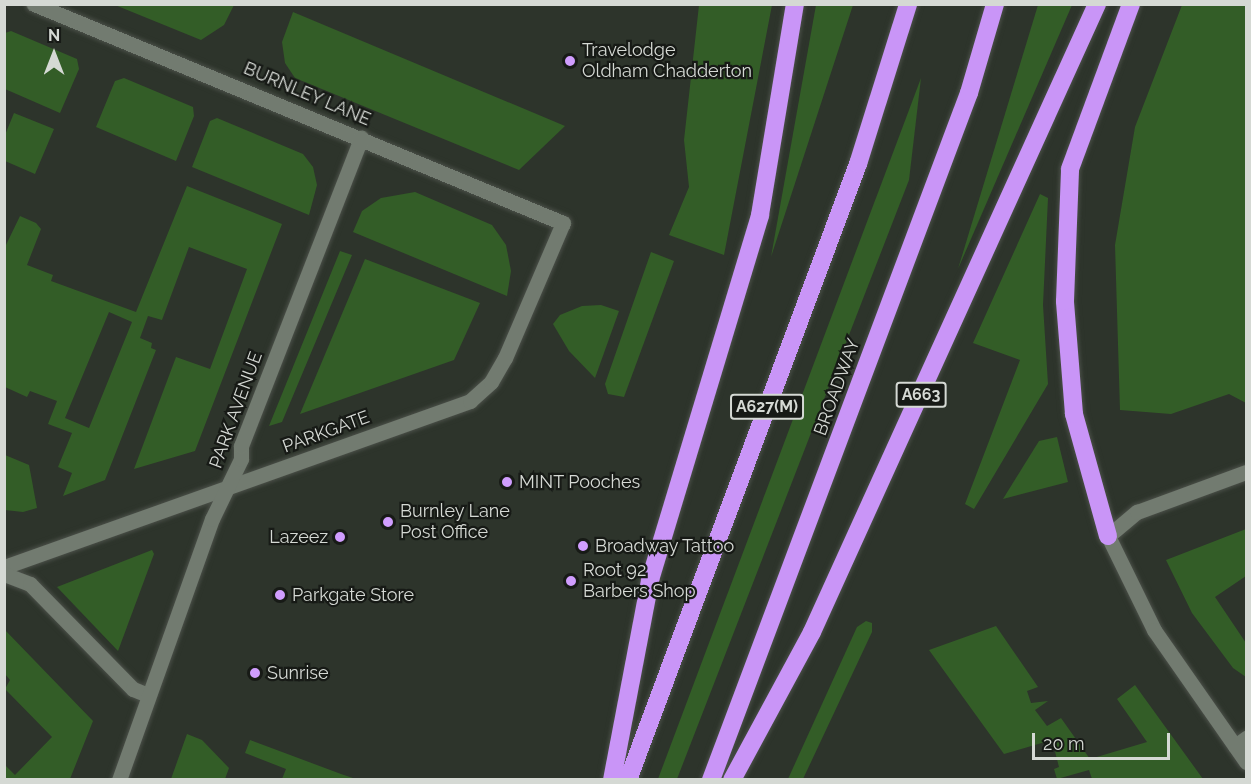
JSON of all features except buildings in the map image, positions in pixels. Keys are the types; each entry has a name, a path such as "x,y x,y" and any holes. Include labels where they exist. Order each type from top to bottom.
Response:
{"highway":[{"path":"612,780 651,580 760,215 795,4"},
{"name":"A627(M)","path":"628,780 858,164 908,4"},
{"name":"A663","path":"732,780 812,632 1097,4"},
{"path":"1108,536 1074,414 1065,301 1070,169 1131,4"},
{"name":"BROADWAY","path":"711,780 965,104 995,5"}],"street":[{"name":"BURNLEY LANE","path":"34,4 563,223"},
{"name":"PARK AVENUE","path":"119,780 212,519 228,488 361,138"},
{"name":"PARKGATE","path":"4,567 470,400 491,382 505,358 563,223"},
{"path":"1246,472 1137,512 1108,536 1154,630 1241,742 1246,762"},
{"path":"4,574 30,584 133,689 148,695"}],"green space":[{"path":"234,4 224,25 201,40 115,5"},
{"path":"699,5 772,5 724,255 669,235 689,187 684,140"},
{"path":"816,5 853,5 771,257"},
{"path":"1038,5 1072,5 958,269"},
{"path":"1182,5 1246,5 1246,403 1229,394 1171,414 1120,410 1115,245 1135,127"},
{"path":"293,12 565,126 519,170 295,78 285,63 282,42"},
{"path":"11,31 77,59 79,69 60,113 5,89 5,33"},
{"path":"124,78 193,107 194,116 176,161 96,127 115,81"},
{"path":"921,78 909,180 677,779 658,779"},
{"path":"14,113 54,129 35,174 5,161 5,135"},
{"path":"217,118 303,154 313,167 317,185 309,215 192,167 210,121"},
{"path":"187,186 282,224 195,451 134,469 176,357 210,369 247,269 189,247 162,320 148,316 140,338 152,343 151,348 156,350 105,480 63,496 72,473 58,467 72,433 48,424 57,401 30,391 27,397 5,387 5,247 20,216 36,223 41,229 27,265 53,275 51,281 136,312","holes":["109,312 132,322 89,428 65,418"]},
{"path":"415,192 492,225 506,245 511,271 507,296 353,232 362,211 381,198"},
{"path":"1040,194 1048,198 1043,305 1048,384 974,509 965,504 1020,360 973,343"},
{"path":"340,251 352,255 282,422 269,426"},
{"path":"651,252 674,261 624,397 608,394 605,384"},
{"path":"365,259 480,303 454,360 300,414"},
{"path":"601,305 619,311 595,378 569,351 553,324 560,315 582,306"},
{"path":"1057,437 1068,482 1003,499 1039,441"},
{"path":"5,455 29,465 37,508 23,512 5,510"},
{"path":"1246,529 1246,576 1215,597 1246,643 1246,677 1233,668 1192,613 1166,560"},
{"path":"152,550 154,554 118,651 57,587"},
{"path":"866,621 872,623 872,632 803,779 788,779 857,627"},
{"path":"996,626 1038,687 1027,691 1031,703 1048,701 1035,710 1047,726 1061,718 1090,759 1147,742 1117,699 1135,685 1203,779 1092,779 1089,770 1057,779 1054,769 1059,767 1052,740 1004,754 929,650"},
{"path":"5,630 93,721 70,779 5,779 5,765 15,775 52,737 5,689 10,680 5,674"},
{"path":"187,734 202,740 229,768 225,779 171,779"},
{"path":"250,740 356,779 282,779 286,769 245,753"}],"place":[{"name":"Travelodge Oldham Chadderton","path":"570,61"},
{"name":"MINT Pooches","path":"507,482"},
{"name":"Burnley Lane Post Office","path":"388,522"},
{"name":"Lazeez","path":"340,537"},
{"name":"Broadway Tattoo","path":"583,546"},
{"name":"Root 92 Barbers Shop","path":"571,581"},
{"name":"Parkgate Store","path":"280,595"},
{"name":"Sunrise","path":"255,673"}]}
